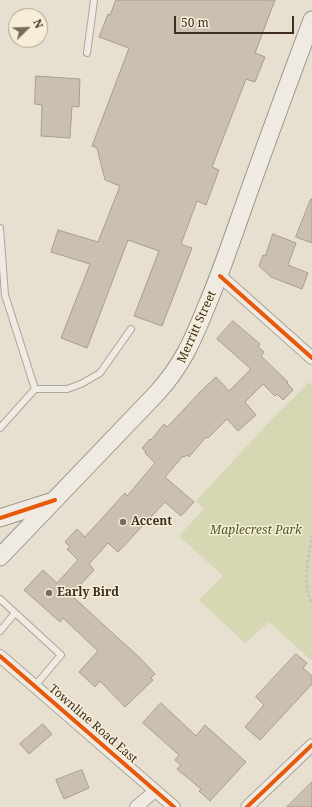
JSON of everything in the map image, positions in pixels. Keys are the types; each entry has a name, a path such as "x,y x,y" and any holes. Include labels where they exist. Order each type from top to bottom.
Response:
{"main road":[{"name":"Merritt Street","path":"0,557 156,394 175,372 190,346 220,276 312,20"},
{"path":"0,518 55,500"}],"street":[{"path":"220,276 312,358"},
{"name":"Townline Road East","path":"0,656 174,807"},
{"path":"247,807 312,745"},
{"path":"136,807 155,791"}],"lane":[{"path":"87,52 94,0"},
{"path":"0,228 5,295 35,390"},
{"path":"0,428 35,390 66,389 81,384 100,373 131,329"},
{"path":"0,599 61,656 34,687"},
{"path":"0,630 15,613"}],"path":[{"path":"312,535 307,575 308,591 312,603"}],"green space":[{"name":"Maplecrest Park","path":"309,382 312,385 312,661 269,622 245,643 199,600 223,576 179,536 204,509 196,501 270,421"}],"building":[{"path":"116,0 275,0 255,53 265,57 255,82 246,79 212,167 219,170 206,205 197,201 181,244 192,248 162,326 134,316 159,251 128,240 87,348 61,338 90,264 51,252 58,230 98,242 120,186 105,180 97,148 92,146 129,48 99,37 108,14 110,15"},
{"path":"36,76 80,79 79,107 72,106 70,138 41,136 42,105 35,104"},
{"path":"312,199 312,243 296,237"},
{"path":"273,234 296,243 288,265 308,273 302,289 271,277 259,266 263,255 265,256"},
{"path":"233,321 260,344 258,347 264,352 261,356 288,382 287,383 293,390 283,400 277,394 275,396 263,384 245,402 256,415 238,431 227,419 208,438 206,437 189,457 187,455 184,457 183,456 165,477 194,502 181,516 165,502 118,552 108,543 89,564 94,570 71,595 140,658 155,674 151,678 153,680 125,707 100,681 95,687 79,672 98,651 63,618 60,622 24,590 43,570 57,583 78,560 67,549 70,547 65,542 77,529 85,537 125,493 127,496 155,463 142,448 150,439 151,440 164,424 167,427 216,377 229,391 251,369 217,339"},
{"path":"296,654 307,663 303,668 312,676 312,684 260,740 245,727 264,705 256,697"},
{"path":"161,703 196,736 205,725 246,762 210,801 199,791 201,789 177,769 181,765 175,760 179,755 143,723"},
{"path":"43,724 52,734 29,754 20,744"},
{"path":"82,770 89,788 64,799 56,780"},
{"path":"312,782 312,807 287,807"}],"cycle path":[{"path":"220,276 312,358"},
{"path":"0,518 55,500"},
{"path":"0,656 174,807"},
{"path":"247,807 312,745"}],"place":[{"name":"Accent","path":"123,522"},
{"name":"Early Bird","path":"49,593"}]}
